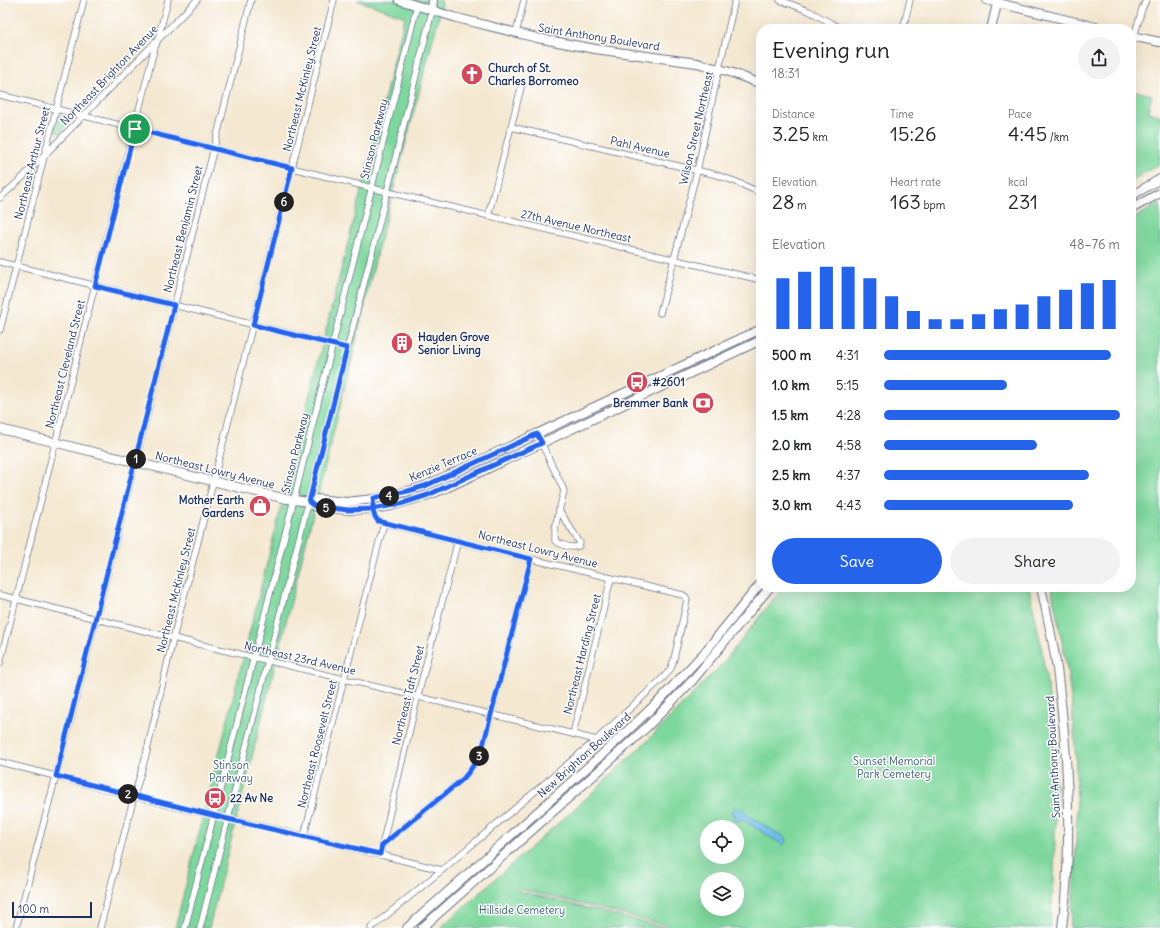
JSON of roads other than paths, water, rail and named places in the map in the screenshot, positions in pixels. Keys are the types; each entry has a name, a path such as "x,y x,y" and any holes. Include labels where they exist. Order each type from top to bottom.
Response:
{"main road":[{"name":"Saint Anthony Boulevard","path":"399,0 418,3 432,11 484,26 595,49 686,62 719,69 756,82"},
{"path":"432,11 434,0"},
{"path":"986,0 998,1 1070,24"},
{"path":"992,24 998,1"},
{"path":"1136,37 1160,42"},
{"path":"1136,193 1160,179"},
{"path":"1136,206 1160,193"},
{"name":"Kenzie Terrace","path":"756,331 425,486 374,498 346,502 316,499 309,502 314,506 329,508 348,510 372,509 391,506 428,495 756,342"},
{"name":"Northeast Lowry Avenue","path":"0,429 294,500 309,502"},
{"name":"New Brighton Boulevard","path":"407,928 608,749 658,702 704,653 756,589"},
{"name":"New Brighton Boulevard","path":"422,928 648,726 692,681 766,592"},
{"name":"Saint Anthony Boulevard","path":"1042,592 1059,685 1067,780 1067,874 1062,928"}],"street":[{"name":"Northeast Arthur Street","path":"0,330 84,0"},
{"name":"Northeast Cleveland Street","path":"0,664 154,50 168,0"},
{"name":"Northeast Brighton Avenue","path":"0,198 45,155 197,0"},
{"name":"Northeast Benjamin Street","path":"16,928 56,776 251,0"},
{"name":"Northeast McKinley Street","path":"100,928 134,795 146,755 173,638 214,481 334,0"},
{"path":"516,33 524,0"},
{"name":"Wilson Street Northeast","path":"660,313 697,171 719,69 736,0"},
{"path":"780,0 809,11 833,24"},
{"path":"904,24 910,0"},
{"path":"1136,27 1146,0"},
{"name":"Stinson Parkway","path":"185,928 418,3"},
{"path":"200,928 432,11"},
{"path":"488,216 522,84"},
{"name":"27th Avenue Northeast","path":"0,95 387,192 756,279"},
{"name":"Pahl Avenue","path":"511,127 734,180 756,191"},
{"path":"0,262 347,348"},
{"path":"0,310 6,304"},
{"path":"537,434 564,491 559,510 555,527 555,541 563,545 573,547 579,546 580,543 559,510"},
{"path":"374,498 372,509 375,517 381,522"},
{"name":"Northeast Lowry Avenue","path":"381,522 683,595 687,600 671,668"},
{"name":"Northeast Roosevelt Street","path":"304,836 344,679 381,522"},
{"name":"Northeast Taft Street","path":"380,854 458,540"},
{"path":"382,845 463,779 478,759 483,746 531,559"},
{"name":"Northeast Harding Street","path":"573,734 611,578"},
{"name":"Northeast 23rd Avenue","path":"0,595 596,740"},
{"name":"New Brighton Boulevard","path":"371,928 596,740 665,676 671,668"},
{"path":"0,762 214,816 304,836 442,870"}],"water":[{"path":"734,807 740,811 742,808 746,811 745,814 787,839 783,845 744,820 734,819 736,816 731,813"}],"place":[{"name":"Church of St. Charles Borromeo","path":"472,74"},
{"name":"Hayden Grove Senior Living","path":"402,343"},
{"name":"#2601","path":"637,382"},
{"name":"Bremmer Bank","path":"703,403"},
{"name":"Mother Earth Gardens","path":"260,506"},
{"name":"22 Av Ne","path":"215,798"}],"park label":[{"name":"Sunset Memorial Park Cemetery","path":"894,767"},
{"name":"Hillside Cemetery","path":"522,910"}]}
